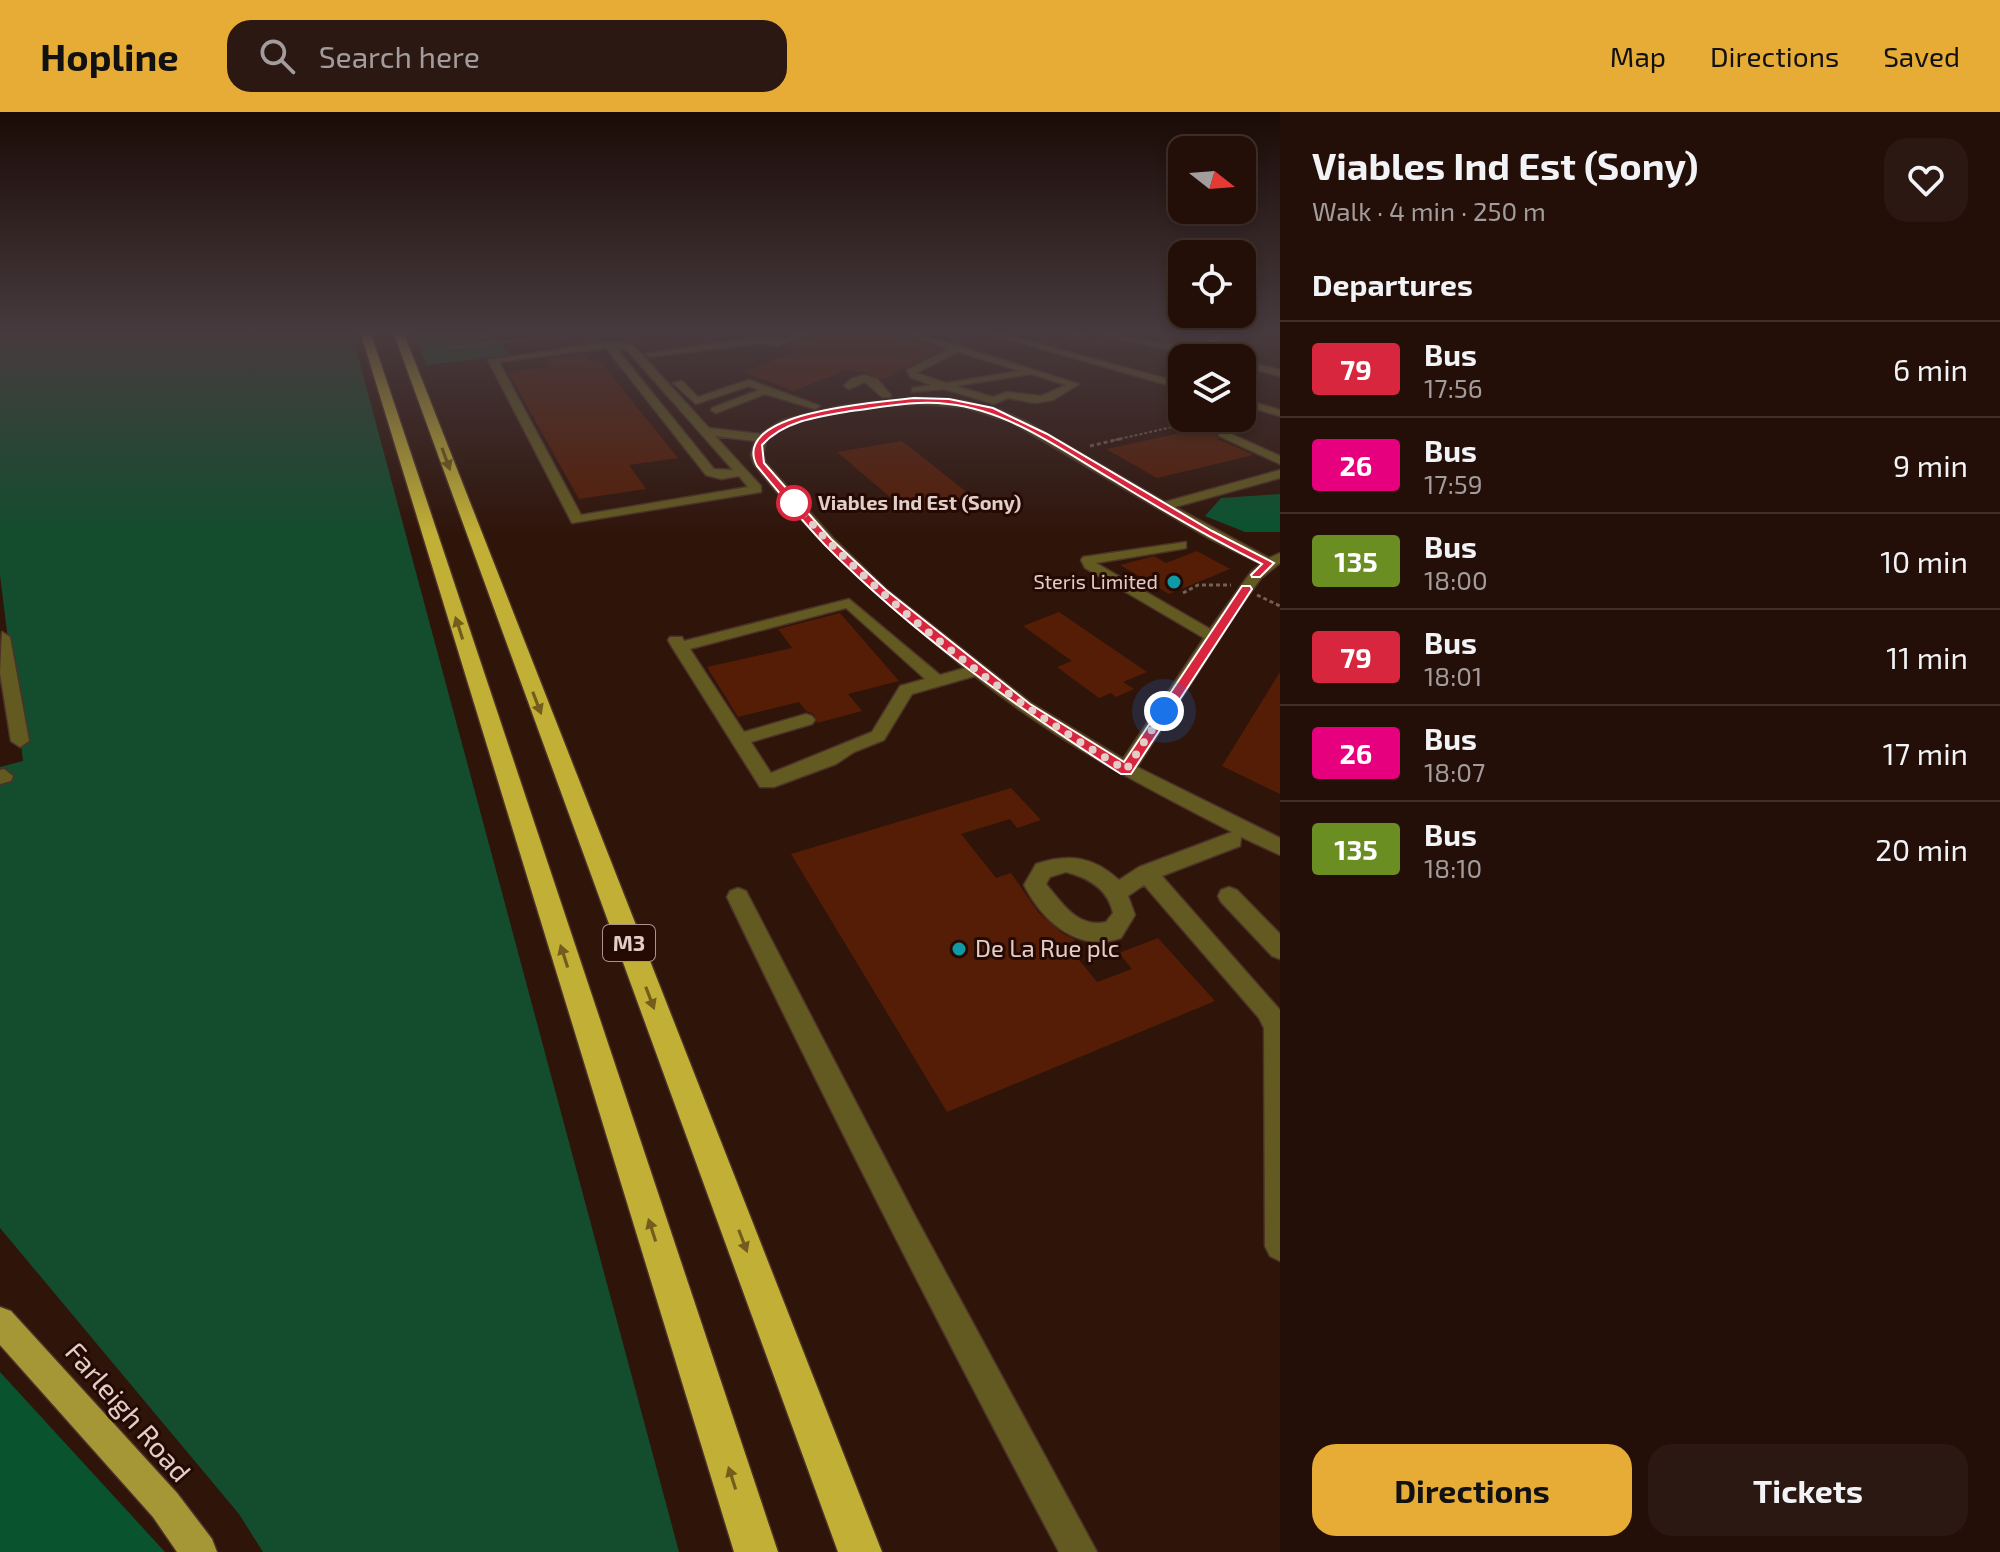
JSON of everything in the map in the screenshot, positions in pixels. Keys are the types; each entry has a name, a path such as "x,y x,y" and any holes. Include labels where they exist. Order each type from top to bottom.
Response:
{"highway":[{"name":"M3","path":"388,401 756,1552"},
{"name":"M3","path":"424,401 860,1552"}],"main road":[{"name":"Farleigh Road","path":"0,1322 165,1505 199,1552"}],"street":[{"path":"515,401 577,520 757,489 678,401"},
{"path":"655,401 710,472 745,476"},
{"path":"716,410 738,401"},
{"path":"800,401 820,409 901,401"},
{"path":"722,450 753,442 790,421 820,409 857,401"},
{"path":"950,401 1002,414 1189,520 1274,560 1256,575 1126,770"},
{"path":"1256,406 1280,413"},
{"path":"668,417 689,413"},
{"path":"708,434 753,442"},
{"path":"708,434 753,442"},
{"path":"1223,434 1280,460"},
{"path":"753,442 760,464 828,541 882,593 1025,707 1126,770 1280,847"},
{"path":"1165,506 1280,474"},
{"path":"1172,523 1189,520"},
{"path":"828,541 850,539"},
{"path":"1181,545 1088,560 1213,637"},
{"path":"937,681 849,603 770,620 758,628 678,644 767,782 829,759 848,747 878,736 906,690 977,670"},
{"path":"1,635 20,741"},
{"path":"943,642 964,637"},
{"path":"740,739 806,720"},
{"path":"1117,892 1146,873 1233,840"},
{"path":"1146,873 1274,1005 1278,1043 1280,1246"},
{"path":"1229,896 1280,949"},
{"path":"738,897 800,1025 967,1348 1079,1552"}],"path":[{"path":"1085,447 1168,428"},
{"path":"1183,593 1198,585 1233,584"},
{"path":"1267,601 1280,606"}],"green space":[{"path":"0,401 370,401 679,1552 263,1552 239,1514 0,1228 0,767 23,761 0,575"},
{"path":"1280,494 1280,532 1245,532 1205,516 1221,498"},
{"path":"0,1372 165,1552 0,1552"}],"building":[{"path":"524,401 632,401 678,458 629,465 646,489 579,499"},
{"path":"1185,432 1212,432 1218,439 1254,455 1157,478 1106,449"},
{"path":"902,441 978,501 909,513 837,452"},
{"name":"Steris Limited","path":"1197,551 1230,569 1169,594 1120,565 1154,556 1166,563"},
{"path":"1059,612 1147,672 1123,682 1134,689 1116,697 1111,693 1099,698 1057,667 1072,661 1023,626"},
{"path":"840,613 899,681 848,694 862,711 817,723 814,714 806,711 799,702 738,717 707,667 792,648 778,629"},
{"path":"1280,672 1280,794 1222,766"},
{"name":"De La Rue plc","path":"1011,788 1041,820 1017,828 1010,819 961,834 996,878 1011,873 1039,913 1062,933 1076,940 1066,944 1097,982 1132,969 1119,953 1158,938 1215,1001 947,1112 791,854"}],"bus line":[{"name":"79","path":"906,401 790,421 761,438 756,456 828,541 882,593 1025,707 1126,770 1246,589"},
{"name":"79","path":"950,401 990,409 1012,418 1208,533 1269,563 1256,575"}],"place":[{"name":"Viables Ind Est (Sony)","path":"794,503"},
{"name":"Steris Limited","path":"1174,582"},
{"name":"De La Rue plc","path":"959,949"}],"route":[{"path":"794,503 882,593 977,670 1025,707 1126,770 1164,711"}]}
